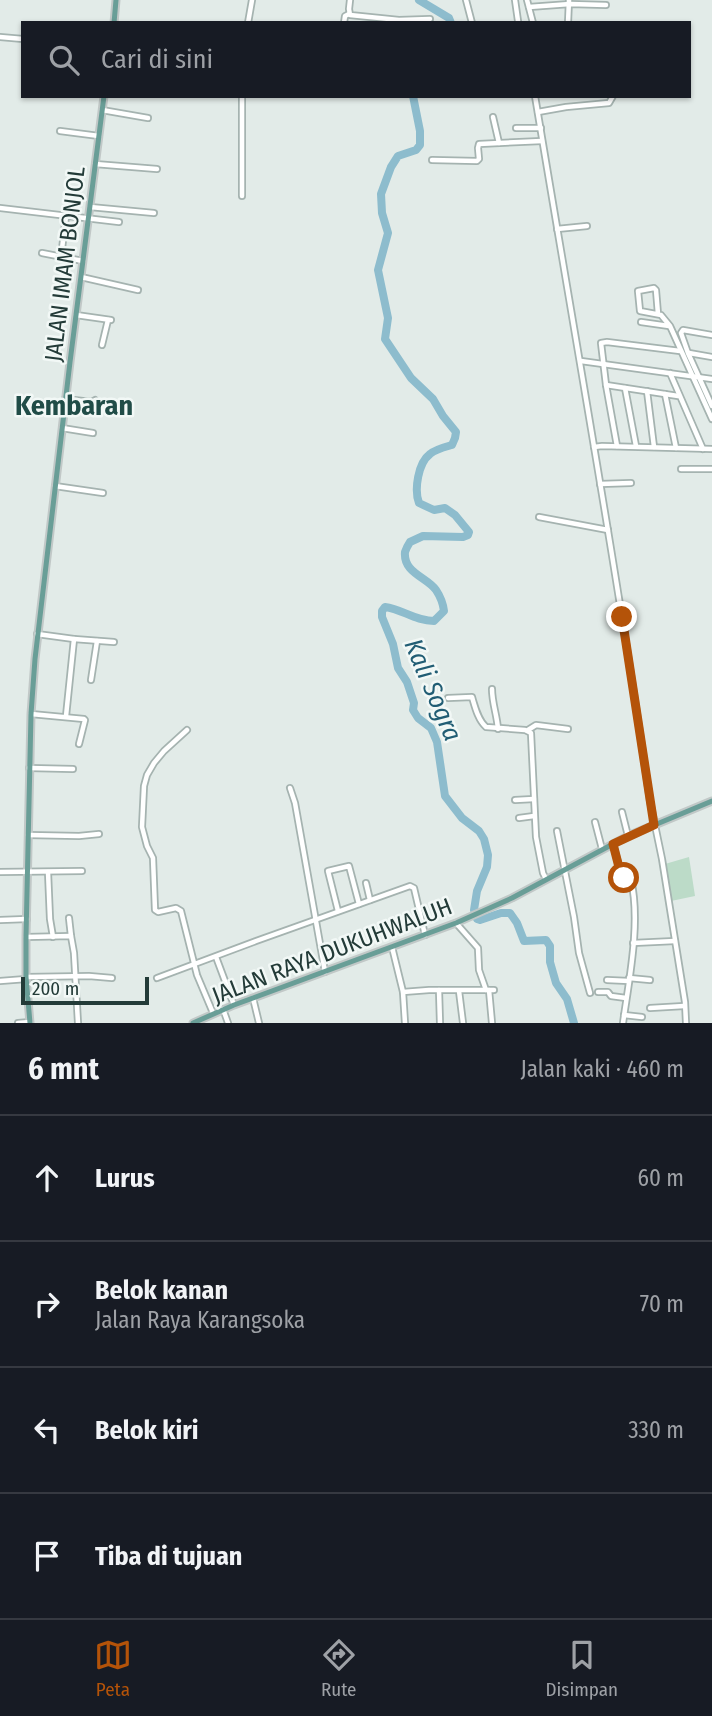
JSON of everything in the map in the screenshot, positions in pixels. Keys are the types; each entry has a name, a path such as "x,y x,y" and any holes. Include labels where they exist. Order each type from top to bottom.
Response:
{"main road":[{"path":"114,21 116,0"},
{"name":"JALAN IMAM BONJOL","path":"30,1022 26,978 27,872 31,714 37,634 104,98"},
{"name":"JALAN RAYA DUKUHWALUH","path":"194,1023 212,1013 482,912 628,836 712,801"}],"street":[{"path":"248,21 252,0"},
{"path":"349,14 350,0"},
{"path":"466,0 471,21"},
{"path":"515,0 518,21"},
{"path":"527,0 532,21"},
{"path":"529,7 569,2 606,5"},
{"path":"568,21 569,2"},
{"path":"349,14 359,20 430,19"},
{"path":"344,21 345,16 349,14"},
{"path":"0,37 21,39"},
{"path":"242,98 242,196"},
{"path":"536,98 581,361 654,825 662,859 685,1023"},
{"path":"538,112 605,104 612,98"},
{"path":"102,110 148,117"},
{"path":"493,117 499,143"},
{"path":"516,128 541,128"},
{"path":"60,131 99,136"},
{"path":"432,160 478,161 479,145 542,141"},
{"path":"95,163 157,169"},
{"path":"90,207 154,213"},
{"path":"0,208 119,222"},
{"path":"61,257 66,216"},
{"path":"557,229 587,226"},
{"path":"42,253 83,261"},
{"path":"81,277 138,290"},
{"path":"658,314 656,290 654,288 638,291 640,311 658,314 670,326 712,419"},
{"path":"76,315 110,320 102,345"},
{"path":"641,322 670,326"},
{"path":"711,403 681,331 712,335"},
{"path":"617,446 600,346 603,342 681,351"},
{"path":"688,353 712,356"},
{"path":"581,361 712,379"},
{"path":"670,373 703,449"},
{"path":"606,385 679,396"},
{"path":"625,388 636,446"},
{"path":"647,391 654,447"},
{"path":"665,394 676,448"},
{"path":"65,399 95,400"},
{"path":"62,428 93,433"},
{"path":"594,447 712,449"},
{"path":"681,469 712,469"},
{"path":"600,484 631,483"},
{"path":"55,486 103,493"},
{"path":"539,517 608,530"},
{"path":"37,634 114,642"},
{"path":"65,716 74,639"},
{"path":"91,680 97,641"},
{"path":"492,689 498,729"},
{"path":"448,698 472,697 483,725 490,728 527,730 536,725 568,729"},
{"path":"31,714 85,719 79,744"},
{"path":"187,730 164,751 148,775 143,795 142,827 153,858 155,910 158,912 180,909 194,965 212,1013"},
{"path":"527,730 531,735 534,816 542,873 546,879"},
{"path":"29,768 73,769"},
{"path":"290,788 295,803 324,972"},
{"path":"515,800 534,799"},
{"path":"622,812 628,836"},
{"path":"519,818 534,816"},
{"path":"595,822 602,849"},
{"path":"557,831 575,917 579,953 590,993"},
{"path":"28,835 99,834"},
{"path":"613,844 622,877 632,881 635,914 623,1023"},
{"path":"338,911 328,871 349,866 359,904"},
{"path":"0,872 82,871"},
{"path":"48,872 53,937"},
{"path":"366,883 370,900"},
{"path":"157,978 410,886 413,887 426,935"},
{"path":"69,918 78,1023"},
{"path":"0,920 27,919"},
{"path":"456,923 478,948 480,970 490,990 492,1023"},
{"path":"26,937 71,936"},
{"path":"633,943 675,941"},
{"path":"392,947 403,992 405,1023"},
{"path":"216,957 234,1005"},
{"path":"0,981 48,975 112,978"},
{"path":"607,979 650,980"},
{"path":"439,990 440,1023"},
{"path":"403,992 490,990"},
{"path":"459,991 463,1023"},
{"path":"597,992 608,992 611,996 626,998"},
{"path":"253,998 259,1023"},
{"path":"650,1008 684,1006"},
{"path":"223,1009 228,1023"},
{"path":"624,1015 642,1017"},
{"path":"18,1023 30,1022"}],"green space":[{"path":"689,857 695,896 671,901 665,864"}],"waterway":[{"name":"Kali Sogra","path":"419,0 450,21"},
{"name":"Kali Sogra","path":"413,98 420,145 416,150 398,156 381,194 382,213 388,233 378,270 388,318 385,339 411,378 433,399 456,432 452,445 432,452 426,458 417,484 419,503 434,510 445,508 455,515 469,532 463,537 423,536 410,542 405,551 408,565 432,585 441,600 444,611 434,621 385,607 382,617 393,644 398,668 407,682 414,703 413,710 418,718 431,728 437,742 445,796 462,818 479,831 484,839 488,855 487,867 477,891 474,910 477,919 510,913 524,941 546,940 550,946 550,962 556,983 567,999 574,1023"}],"district":[{"name":"Kembaran","path":"74,405"}],"route":[{"path":"622,617 654,825 613,844 624,878"}]}
